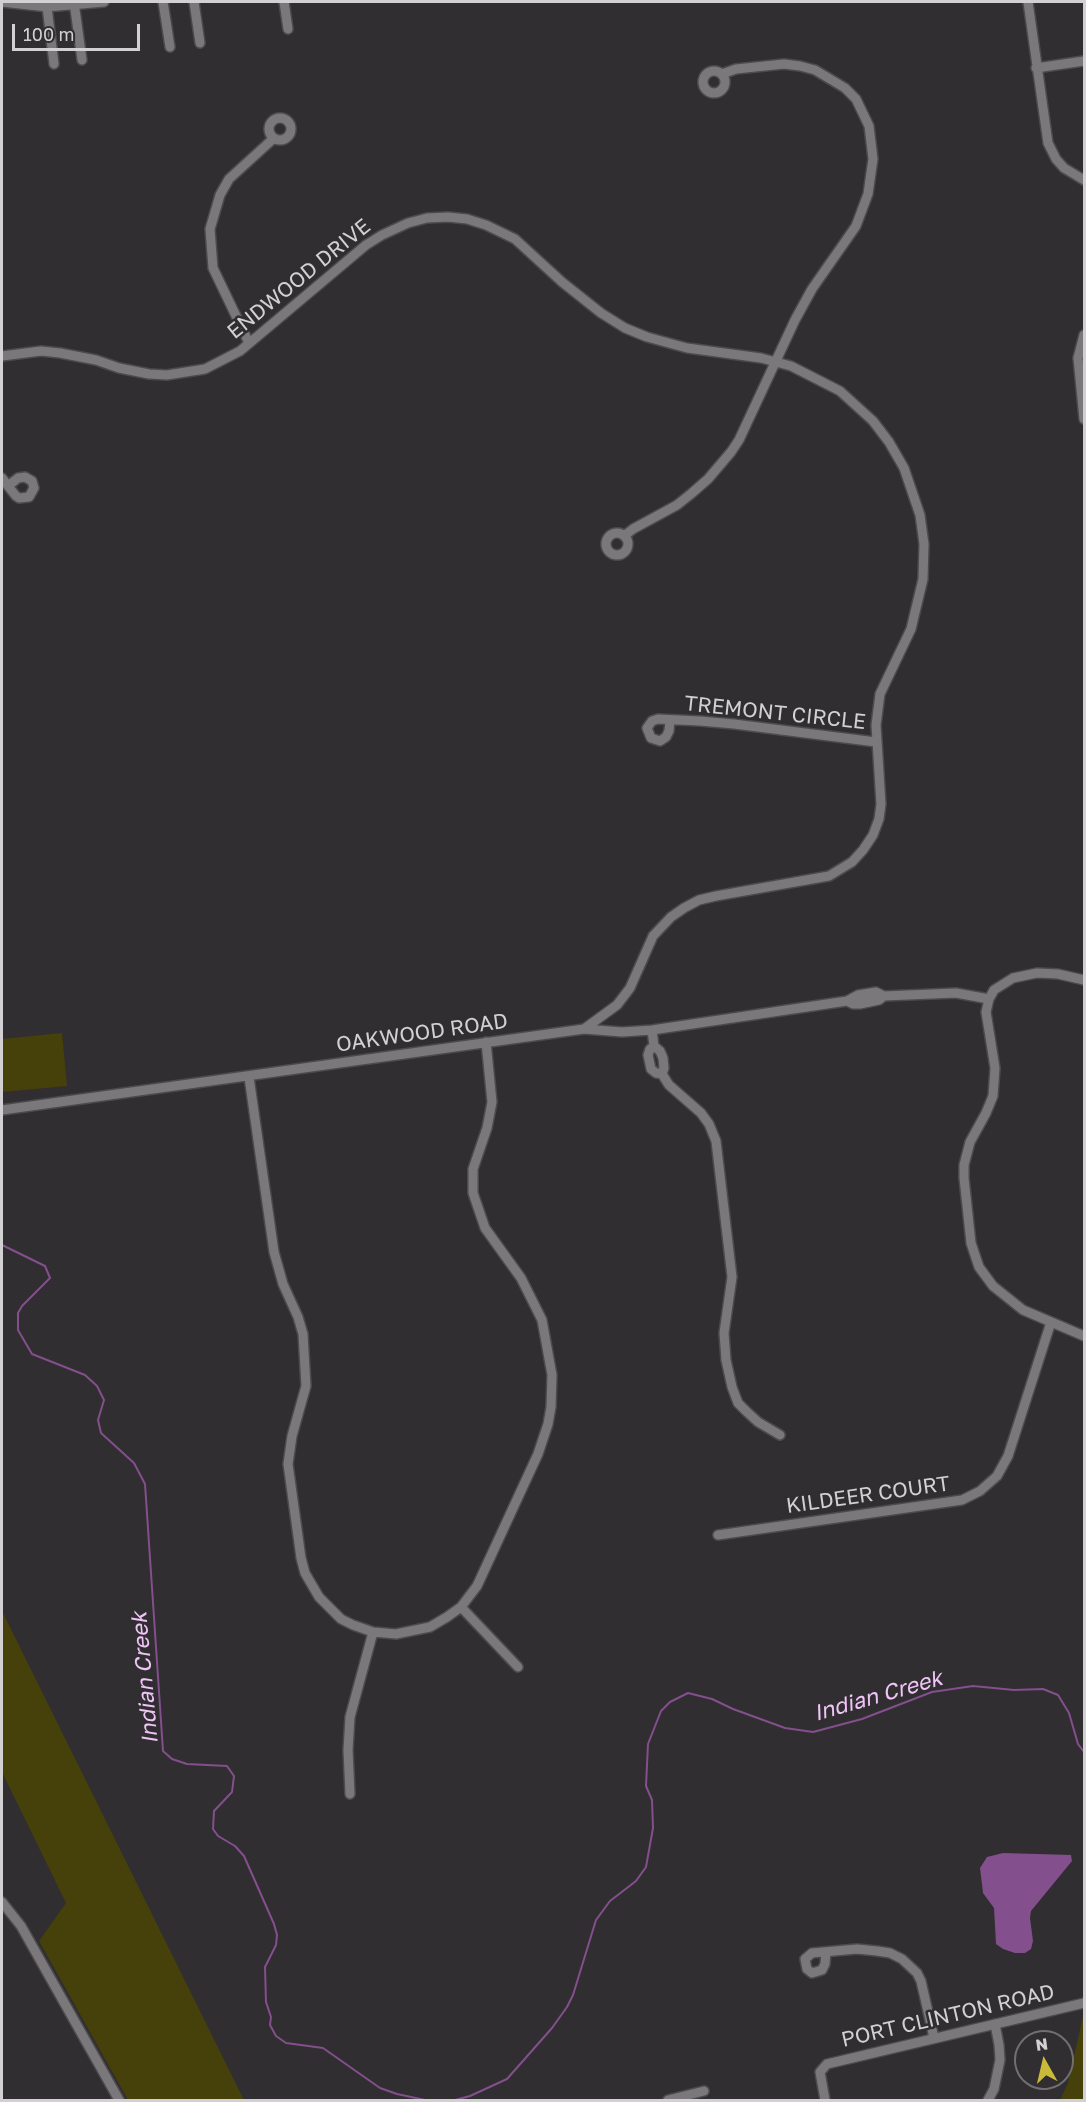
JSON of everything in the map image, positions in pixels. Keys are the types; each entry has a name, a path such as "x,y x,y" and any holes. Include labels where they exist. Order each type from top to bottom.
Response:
{"street":[{"path":"2,2 46,6 104,2"},
{"path":"164,2 170,47"},
{"path":"194,2 200,43"},
{"path":"284,2 288,29"},
{"path":"1028,2 1048,143 1056,159 1064,168 1084,180"},
{"path":"74,4 82,60"},
{"path":"46,6 54,64"},
{"path":"1036,68 1084,62"},
{"path":"624,536 677,505 708,479 730,452 812,289 856,226 872,176 871,140 868,126 856,99 845,88 815,70 784,64 733,69 722,74"},
{"path":"249,343 213,268 210,229 220,195 229,179 274,138"},
{"name":"ENDWOOD DRIVE","path":"2,356 41,351 96,360 134,372 167,375 205,369 240,351 366,245 408,223 448,217 467,219 486,225 515,239 562,282 601,313 625,328 687,348 761,358 791,366 840,391 873,421 904,468 920,515 924,544 923,579 919,602 911,629 880,694 876,725 881,790 879,819 868,842 852,862 829,876 699,900 671,917 654,936 630,988 617,1005 584,1029"},
{"path":"1084,335 1077,358 1084,419"},
{"path":"2,478 8,486"},
{"name":"TREMONT CIRCLE","path":"670,720 734,724 876,742"},
{"path":"1084,980 1058,974 1037,973 1013,978 994,990 989,999 987,1022 995,1068 993,1096 970,1142 964,1165 971,1242 979,1266 993,1286 1023,1310 1084,1336"},
{"name":"OAKWOOD ROAD","path":"2,1110 584,1029 622,1032 652,1030 847,1001 860,994 878,992 884,996 956,993 989,999"},
{"path":"652,1030 654,1046 660,1050 663,1058 662,1074"},
{"path":"249,1077 274,1252 283,1284 303,1334 306,1386 292,1436 288,1464 301,1558 310,1584 329,1608 353,1626 373,1632 396,1634 419,1630 438,1622 461,1607 484,1573 538,1454 548,1424 552,1392 550,1354 542,1320 521,1278 485,1228 473,1193 473,1169 487,1128 492,1102 486,1042"},
{"path":"654,1046 649,1051 649,1064 654,1072 662,1074 669,1084 701,1113 709,1124 716,1142 732,1277 724,1333 726,1360 732,1386 738,1403 758,1422 780,1435"},
{"name":"KILDEER COURT","path":"718,1535 962,1500 980,1491 997,1476 1008,1456 1051,1322"},
{"path":"461,1607 518,1667"},
{"path":"350,1794 348,1750 350,1717 373,1632"},
{"path":"2,1902 21,1926 119,2100"},
{"path":"826,1952 858,1949 890,1953 902,1959 917,1973 921,1981 934,2038"},
{"name":"PORT CLINTON ROAD","path":"825,2100 820,2079 822,2068 835,2061 1084,2003"},
{"path":"988,2100 994,2089 1000,2060 995,2024"},
{"path":"668,2100 704,2091"}],"shaded area":[{"path":"62,1033 67,1086 2,1092 2,1039"},
{"path":"2,1611 244,2100 128,2100 39,1941 66,1903 2,1772"},
{"path":"1003,1853 1071,1855 1072,1861 1031,1911 1033,1941 1031,1949 1025,1953 1015,1953 996,1944 994,1908 983,1893 980,1868 987,1857"},
{"path":"1084,2012 1084,2100 1060,2100 1065,2090 1074,2090 1074,2056"}],"waterway":[{"name":"Indian Creek","path":"2,1245 45,1266 50,1278 18,1313 18,1330 32,1354 85,1375 97,1386 104,1400 98,1420 101,1433 134,1463 145,1484 163,1751 172,1759 187,1764 227,1766 234,1776 232,1792 214,1811 213,1829 218,1836 235,1846 244,1856 274,1924 277,1935 276,1945 265,1967 266,2002 271,2017 270,2025 276,2036 286,2043 323,2048 380,2088 425,2100"},
{"name":"Indian Creek","path":"455,2100 470,2096 507,2079 552,2028 573,1995 596,1920 610,1901 636,1881 646,1867 653,1828 652,1800 646,1786 648,1744 661,1711 670,1702 688,1693 712,1699 785,1728 813,1732 862,1719 932,1692 973,1686 1014,1690 1043,1689 1058,1695 1069,1713 1078,1744 1084,1752"}]}
